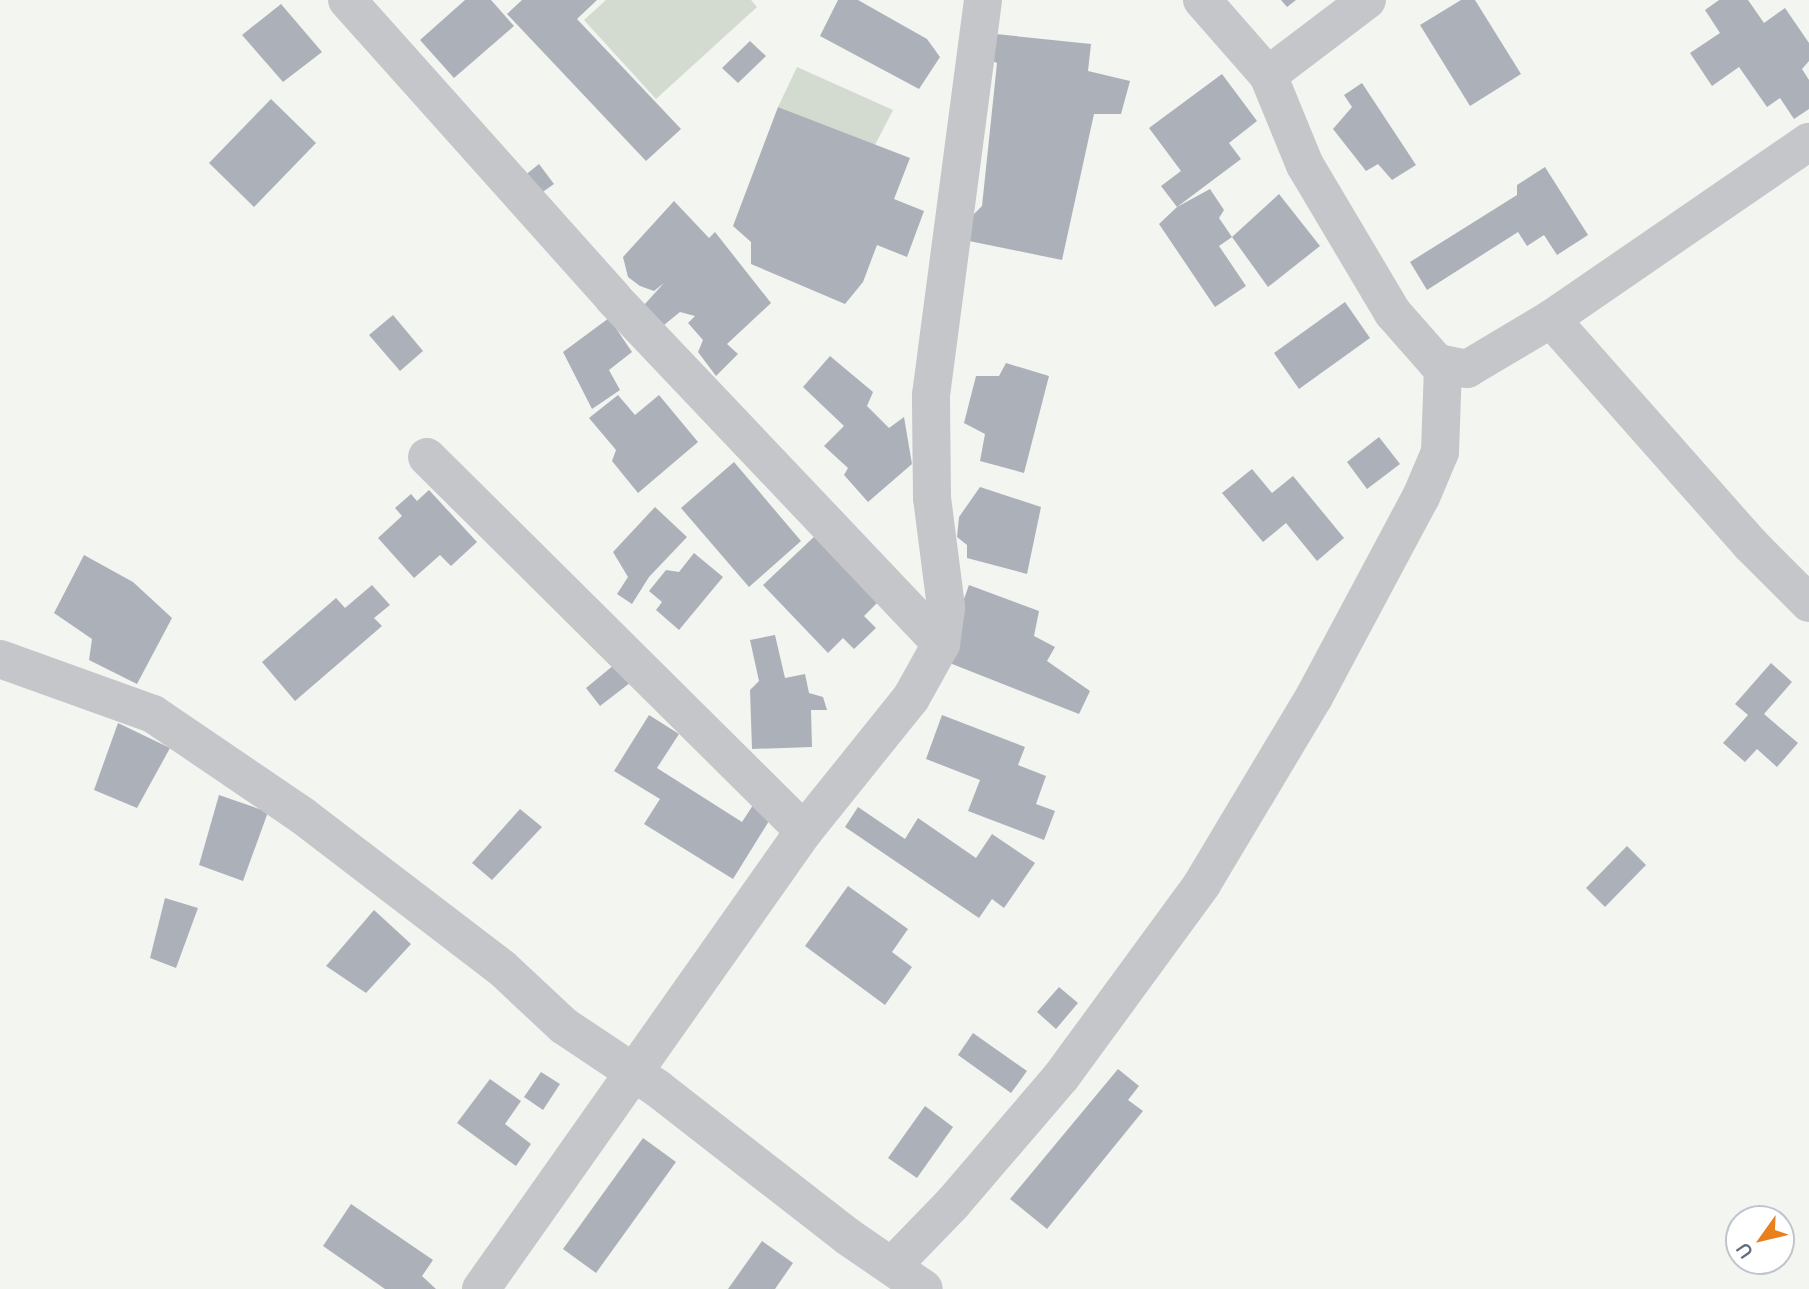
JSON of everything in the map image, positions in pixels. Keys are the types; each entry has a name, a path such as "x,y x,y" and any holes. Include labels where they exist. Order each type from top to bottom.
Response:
{"street":[{"path":"347,0 613,298 941,643"},
{"path":"481,1289 804,831 911,698 941,643 946,607 932,498 932,395 983,0"},
{"path":"1202,0 1268,75 1305,165 1368,273 1426,354 1443,364 1467,369 1551,319 1809,142"},
{"path":"1268,75 1367,0"},
{"path":"1551,319 1751,545 1809,603"},
{"path":"893,1265 953,1203 1061,1077 1202,884 1314,697 1421,497 1440,452 1443,364"},
{"path":"427,457 804,831"},
{"path":"0,659 153,714 303,816 502,968 564,1026 925,1289"}],"shaded area":[{"path":"606,0 751,0 757,7 656,99 584,20"},
{"path":"797,67 893,110 875,145 778,107"}],"building":[{"path":"465,0 491,0 514,26 454,78 420,40"},
{"path":"522,0 597,0 577,19 681,129 646,161 507,14"},
{"path":"838,0 858,0 927,39 940,57 919,89 820,36"},
{"path":"1281,0 1296,0 1287,7"},
{"path":"1461,0 1475,0 1521,74 1470,106 1420,25"},
{"path":"1719,0 1748,0 1764,23 1785,8 1809,43 1809,61 1802,69 1809,80 1809,109 1794,119 1780,98 1767,107 1739,67 1712,86 1690,53 1720,33 1705,10"},
{"path":"281,4 322,52 283,82 242,35"},
{"path":"986,33 1091,44 1088,71 1130,81 1121,114 1094,114 1062,260 969,241 970,218 982,206 997,63 986,58"},
{"path":"750,41 766,56 738,83 722,68"},
{"path":"1222,74 1257,121 1229,143 1241,159 1177,207 1161,186 1181,171 1149,128"},
{"path":"1362,83 1416,165 1392,180 1378,164 1366,171 1333,129 1352,107 1344,95"},
{"path":"271,99 316,143 254,207 209,163"},
{"path":"778,107 910,158 894,199 924,211 907,257 877,245 863,282 845,304 751,264 751,242 733,226"},
{"path":"539,164 554,184 537,196 523,177"},
{"path":"1545,167 1588,235 1557,255 1544,235 1527,246 1518,232 1427,290 1410,262 1517,195 1517,185"},
{"path":"1210,189 1224,210 1219,218 1232,237 1219,246 1246,286 1215,307 1159,224 1177,207"},
{"path":"1279,194 1320,246 1268,287 1232,237"},
{"path":"674,201 709,238 715,232 771,303 727,344 738,354 716,376 698,352 703,340 688,323 695,316 680,312 664,325 644,305 664,283 654,291 640,286 628,277 623,257"},
{"path":"1345,302 1370,338 1299,389 1274,353"},
{"path":"393,315 423,351 400,371 369,335"},
{"path":"609,318 632,352 609,370 620,390 592,409 563,352"},
{"path":"830,356 873,392 867,406 889,428 904,417 912,464 868,502 844,475 848,468 824,446 844,426 803,387"},
{"path":"1006,363 1049,376 1024,473 980,461 985,434 964,423 976,376 999,376"},
{"path":"618,395 635,415 659,395 698,442 638,493 612,461 616,450 589,418"},
{"path":"1379,437 1400,464 1367,489 1347,462"},
{"path":"734,462 801,541 749,587 681,508"},
{"path":"1252,469 1272,493 1293,476 1344,538 1317,561 1286,523 1263,542 1222,493"},
{"path":"980,487 1041,507 1027,574 967,558 967,545 957,537 959,517"},
{"path":"429,490 477,542 451,566 440,555 414,578 378,538 402,516 395,508 411,494 417,501"},
{"path":"655,507 687,537 649,577 632,604 617,594 628,577 613,552"},
{"path":"816,535 878,602 864,616 876,628 854,649 843,638 828,653 763,585"},
{"path":"694,553 723,577 679,630 656,610 662,602 649,591 666,570 679,572"},
{"path":"84,555 133,582 172,618 137,684 89,660 92,639 54,613"},
{"path":"372,585 390,605 374,618 382,626 295,701 262,662 336,598 345,608"},
{"path":"969,585 1039,611 1034,636 1055,647 1047,661 1090,691 1079,714 942,660"},
{"path":"775,635 785,678 805,674 809,693 823,697 827,710 811,710 812,747 752,749 750,690 759,681 750,640"},
{"path":"620,660 635,679 600,706 586,688"},
{"path":"1771,663 1792,682 1764,714 1798,743 1777,767 1757,749 1745,762 1723,743 1748,715 1735,704"},
{"path":"649,715 679,734 657,768 742,822 755,802 774,813 733,879 644,824 660,799 614,771"},
{"path":"942,715 1025,747 1018,765 1046,776 1036,804 1055,811 1044,840 968,811 980,780 926,759"},
{"path":"118,723 170,748 137,808 94,790"},
{"path":"219,795 268,812 243,881 199,865"},
{"path":"858,807 905,839 918,818 976,858 992,834 1035,863 1004,908 992,899 979,918 845,827"},
{"path":"520,809 542,827 492,880 472,863"},
{"path":"1627,846 1646,865 1605,907 1586,888"},
{"path":"848,886 908,929 892,952 912,967 885,1005 805,946"},
{"path":"165,898 198,908 176,968 150,958"},
{"path":"374,910 411,944 366,993 326,966"},
{"path":"1059,987 1078,1003 1056,1029 1037,1012"},
{"path":"973,1033 1027,1071 1011,1093 958,1055"},
{"path":"1118,1069 1139,1086 1128,1100 1143,1111 1047,1229 1010,1199"},
{"path":"541,1072 560,1084 543,1110 524,1097"},
{"path":"490,1079 521,1101 505,1124 531,1144 516,1166 457,1123"},
{"path":"925,1106 953,1127 917,1178 888,1158"},
{"path":"643,1138 676,1162 596,1273 563,1249"},
{"path":"351,1204 433,1260 422,1276 436,1289 385,1289 323,1246"},
{"path":"762,1241 793,1263 775,1289 728,1289"}]}
